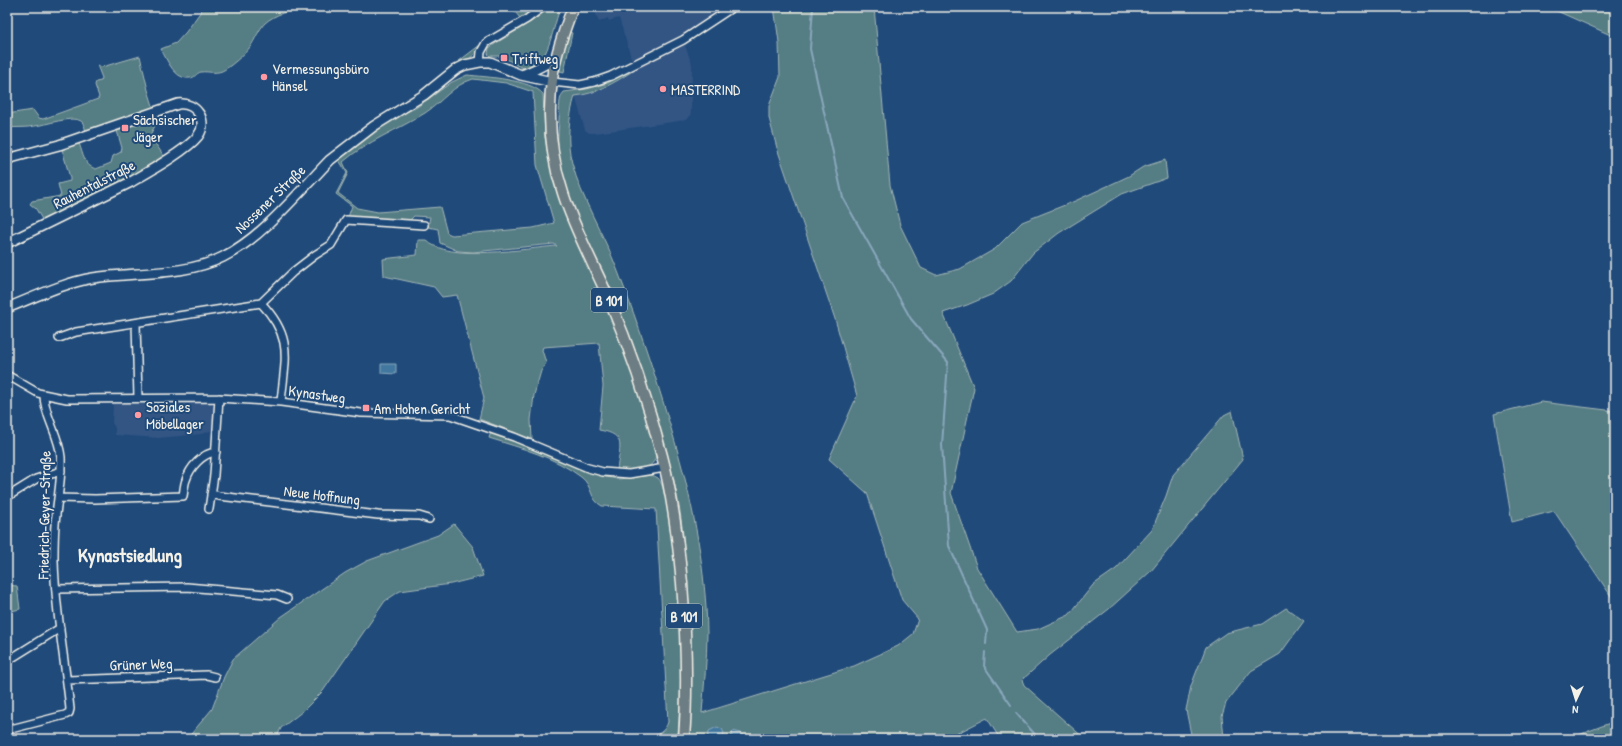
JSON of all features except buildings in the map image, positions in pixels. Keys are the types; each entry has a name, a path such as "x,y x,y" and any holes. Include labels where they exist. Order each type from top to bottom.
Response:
{"main road":[{"name":"B 101","path":"573,7 562,36 552,82 550,116 554,162 569,210 622,334 648,409 665,468 677,529 684,613 686,659 684,739"}],"street":[{"path":"480,62 481,52 486,43 527,19 543,7"},
{"path":"552,82 580,85 611,76 683,40 733,7"},
{"path":"521,75 534,71 546,63 556,59"},
{"name":"Nossener Straße","path":"7,308 60,287 90,278 183,269 209,263 224,257 258,233 330,160 353,141 424,95 455,70 465,65 490,62 521,75 552,82"},
{"name":"Rauhentalstraße","path":"7,160 53,147 178,104 192,106 202,120 200,132 193,141 148,172 131,182 7,243"},
{"path":"58,338 72,333 261,303 293,272 331,245 346,220 424,225"},
{"path":"261,303 276,321 286,349 281,402"},
{"path":"136,323 138,398"},
{"name":"Kynastweg","path":"7,375 44,396 82,400 219,398 281,402 361,413 450,415 514,436 588,468 603,472 629,474 665,468"},
{"name":"Friedrich-Geyer-Straße","path":"7,730 65,715 69,713 70,709 60,628 54,560 56,517 61,471 59,443 44,404 44,396"},
{"path":"208,509 214,475 219,398"},
{"path":"58,498 95,499 183,496 186,480 192,468 206,455 216,452"},
{"path":"7,497 36,479 61,471"},
{"name":"Neue Hoffnung","path":"211,494 378,515 418,516 429,519"},
{"path":"56,589 203,588 277,595 287,599"},
{"path":"7,661 60,628"},
{"name":"Grüner Weg","path":"67,680 207,675 215,677"}],"shaded area":[{"path":"593,7 733,7 683,40 692,64 691,112 690,116 686,120 596,133 589,133 585,130 575,96 588,94 610,86 631,72 633,64 619,18 609,21 608,18 599,22"},
{"path":"381,364 396,364 396,374 381,373"},
{"path":"210,403 216,410 215,429 202,434 158,438 115,435 115,428 112,423 113,404"},
{"path":"717,727 722,729 724,733 722,739 708,739 709,731"},
{"path":"733,731 741,733 746,739 731,739"}],"green space":[{"path":"204,7 302,7 287,11 265,23 248,50 222,71 201,72 192,78 185,78 176,73 161,49 176,43"},
{"path":"511,7 535,7 532,11 520,18"},
{"path":"549,7 561,7 549,44 540,62 533,67 525,68 518,66 503,57 490,56 488,54 489,48 536,19"},
{"path":"774,7 874,7 890,185 900,225 921,268 936,275 960,269 995,249 1022,222 1075,201 1129,176 1143,167 1165,160 1167,178 1122,194 1059,233 1033,253 1011,281 993,294 943,313 974,388 951,493 977,568 1017,632 1038,629 1069,615 1093,585 1116,569 1152,530 1173,475 1224,415 1232,411 1243,459 1151,571 1109,609 1050,655 1022,680 1024,685 1085,739 1000,739 987,718 946,739 746,739 745,736 733,731 731,739 722,739 723,737 708,735 708,739 690,739 689,626 680,511 668,457 652,402 622,322 572,205 566,186 558,148 560,104 562,94 564,92 587,89 608,83 628,70 631,72 611,84 590,93 575,96 570,120 569,146 572,163 581,190 612,256 642,336 657,381 689,494 702,563 706,610 707,633 702,713 854,666 898,646 913,634 918,619 902,600 867,493 829,459 857,396 835,319 777,148 769,118 769,106 780,77 779,42"},
{"path":"1548,7 1615,7 1615,37"},
{"path":"569,32 572,33 564,72 560,71 562,56"},
{"path":"480,45 469,59 459,61"},
{"path":"140,56 154,109 86,132 82,122 77,119 32,127 7,128 7,114 33,110 39,118 43,119 98,99 99,97 95,85 96,82 101,81 102,78 97,65 102,67"},
{"path":"467,75 496,78 528,85 537,89 543,94 545,137 556,189 604,300 633,373 656,456 654,461 646,468 640,470 617,471 620,443 614,435 599,430 603,386 599,343 543,347 542,350 546,363 541,371 534,395 531,420 532,439 479,419 484,398 457,295 442,297 434,287 384,276 383,259 417,255 418,240 426,240 436,247 451,251 469,253 557,246 554,244 473,252 458,251 440,243 438,229 428,227 430,217 414,216 408,222 348,217 352,206 336,194 347,173 337,157 386,122 417,107 452,82","holes":["473,79 506,83 533,92 537,165 554,223 533,228 452,235 447,233 440,207 378,212 357,208 338,193 348,173 343,162 362,148 425,113 459,85"]},
{"path":"151,117 155,126 151,133 152,139 164,156 129,178 43,221 36,209 30,204 32,201 61,196 58,184 70,181 62,149 79,143 86,162 96,169 111,163 113,156 121,152 122,148 117,131"},
{"path":"1541,402 1615,411 1615,602 1554,511 1512,522 1494,414"},
{"path":"491,432 602,476 622,479 650,475 658,478 663,487 671,530 682,645 678,733 675,739 647,739 663,731 668,722 656,509 602,506 595,500 588,484 571,470 537,454 489,438"},
{"path":"454,524 473,547 483,576 451,584 400,591 385,601 323,691 303,711 281,728 276,739 187,739 212,709 224,677 233,659 281,617 345,573 367,561 438,535"},
{"path":"7,585 17,586 20,609 7,612"},
{"path":"1286,608 1304,621 1280,654 1251,671 1226,703 1222,716 1224,739 1192,739 1186,710 1191,686 1206,647 1226,633 1262,624"},
{"path":"1615,721 1615,739 1568,739"}],"waterway":[{"path":"813,7 810,49 843,198 911,319 948,362 942,445 949,546 987,630 986,644"},
{"path":"985,652 984,666 1011,705"},
{"path":"1016,713 1039,739"}],"place":[{"name":"Triftweg","path":"504,58"},
{"name":"Vermessungsbüro Hänsel","path":"264,77"},
{"name":"MASTERRIND","path":"663,89"},
{"name":"Sächsischer Jäger","path":"125,128"},
{"name":"Am Hohen Gericht","path":"366,408"},
{"name":"Soziales Möbellager","path":"138,415"}],"district":[{"name":"Kynastsiedlung","path":"130,555"}]}
